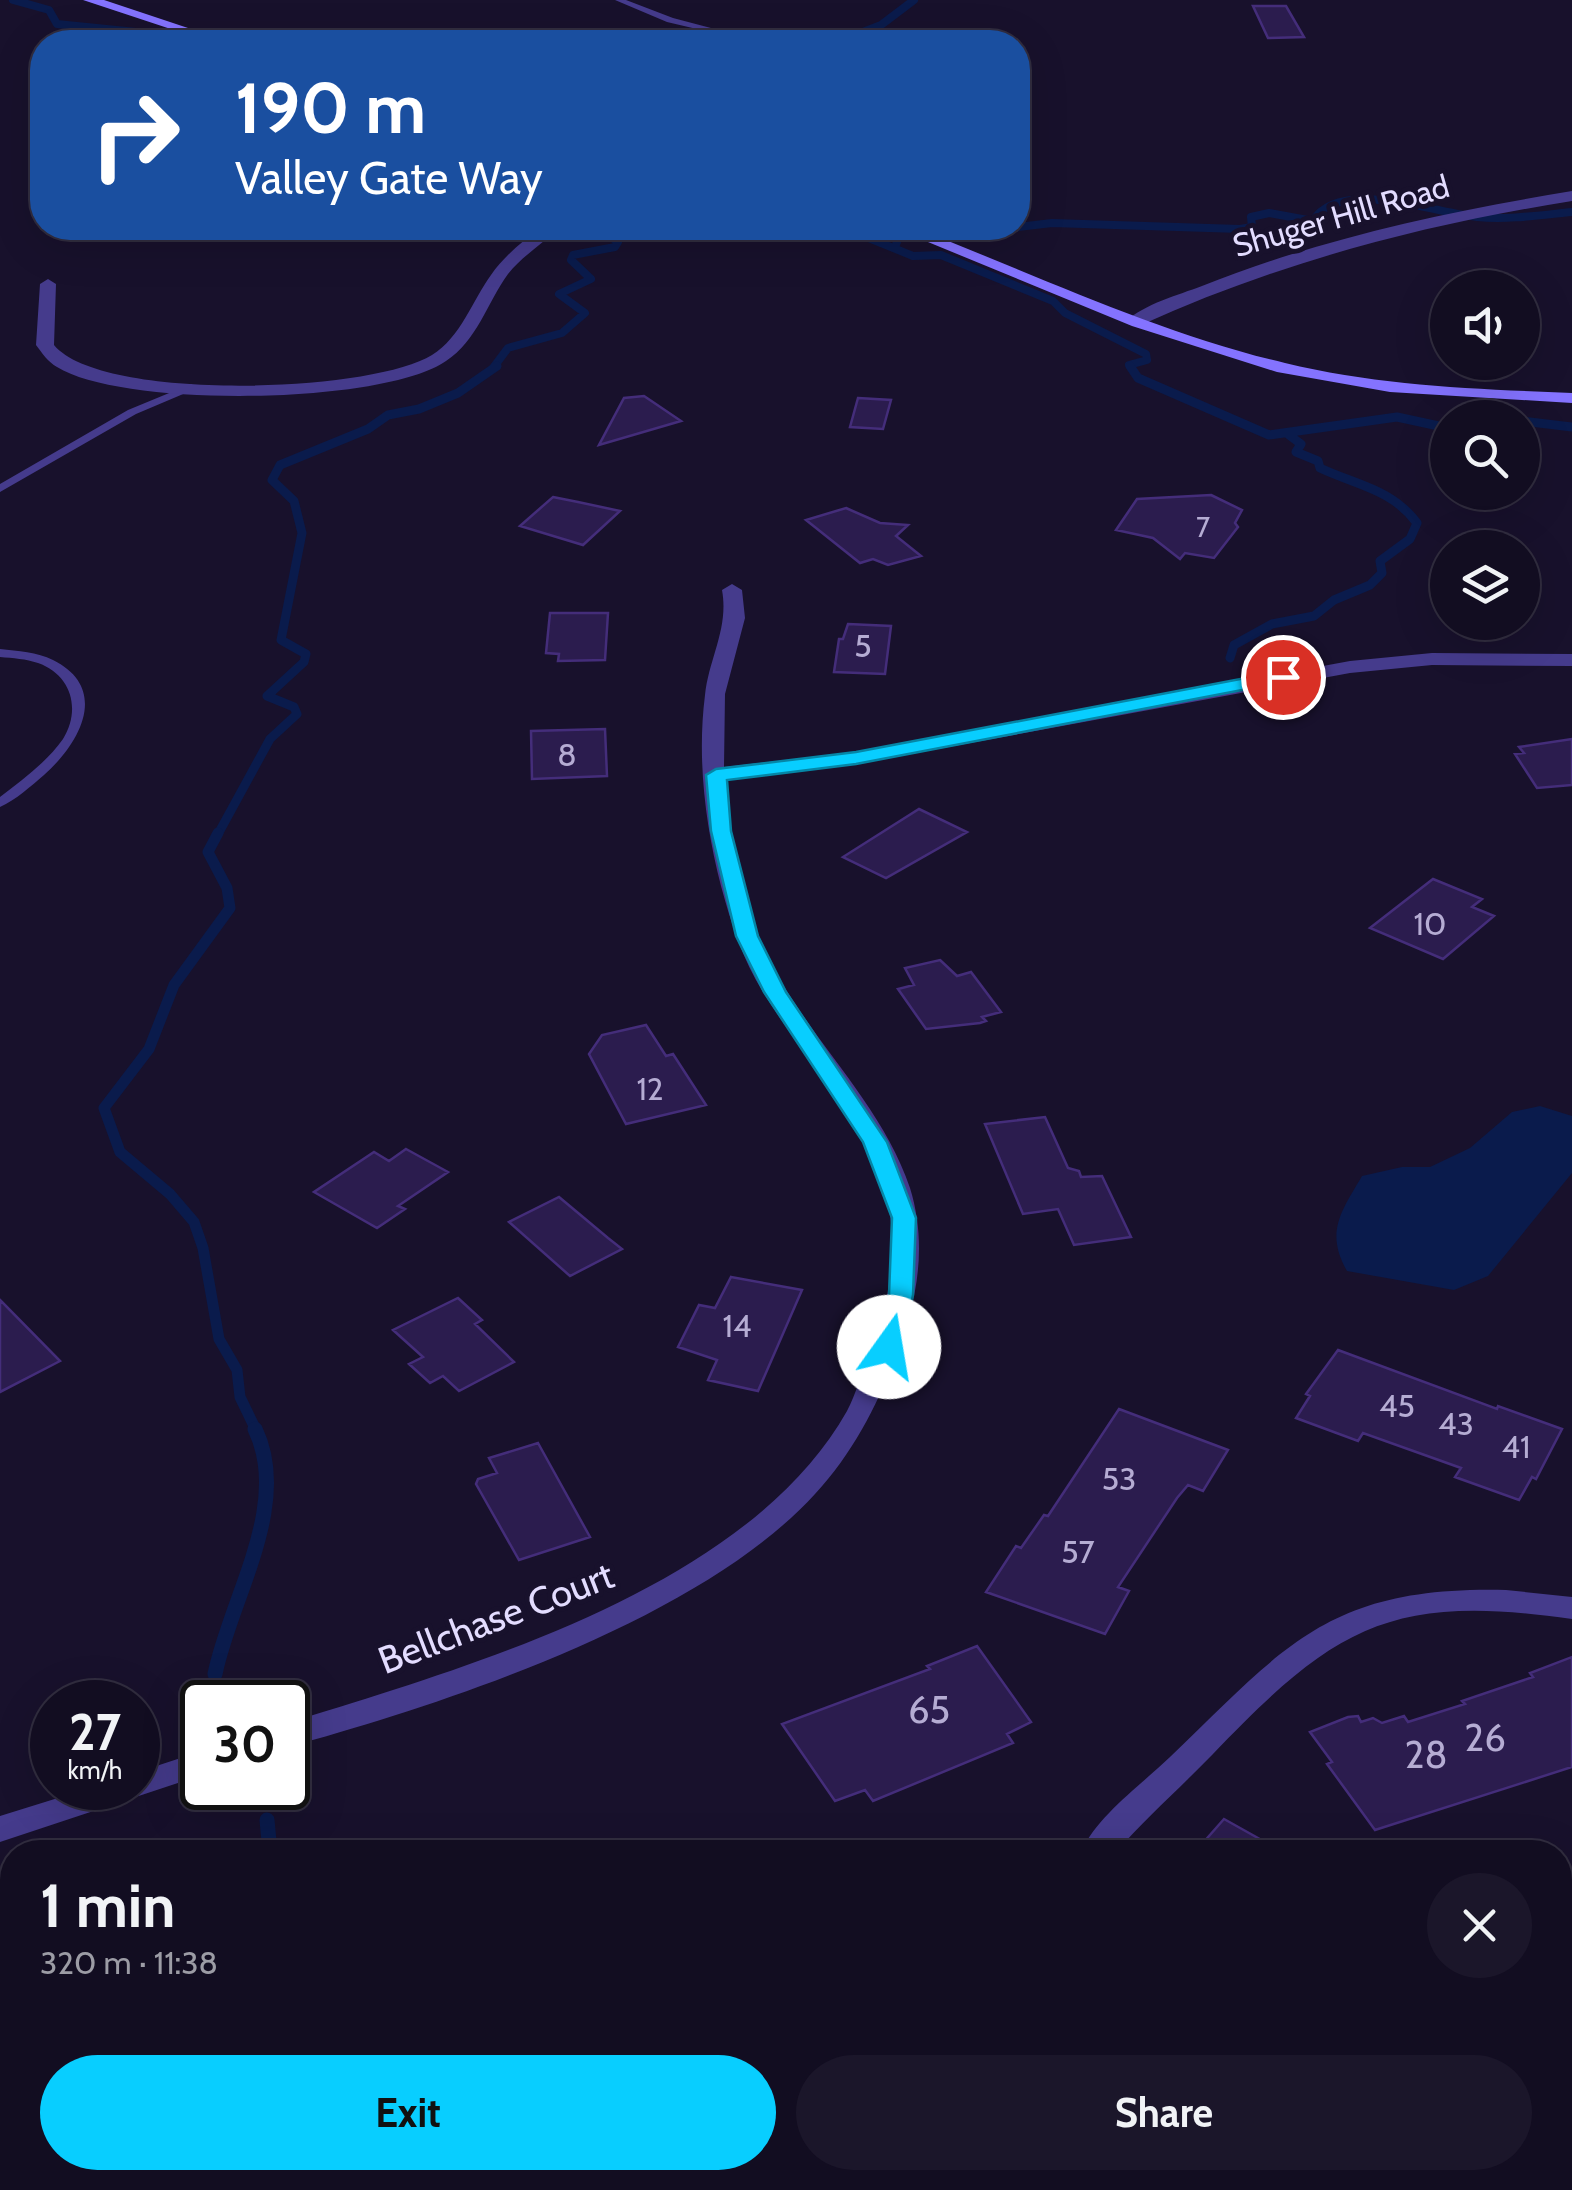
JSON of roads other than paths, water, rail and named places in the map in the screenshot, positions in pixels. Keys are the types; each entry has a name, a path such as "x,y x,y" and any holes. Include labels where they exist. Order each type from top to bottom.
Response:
{"main road":[{"path":"90,0 185,30"},
{"path":"932,240 1135,321 1227,353 1347,381 1416,391 1572,398"}],"street":[{"name":"Shuger Hill Road","path":"1135,321 1230,279 1362,236 1470,210 1572,196"},
{"path":"48,284 46,345 68,368 129,383 191,387 348,386 410,373 434,362 462,340 504,268 536,240"},
{"name":"Bellchase Court","path":"310,1728 562,1644 682,1582 752,1532 801,1488 839,1443 869,1396 889,1347 901,1295 904,1218 875,1142 775,992 747,936 721,831 712,732 715,689 738,614 732,590"},
{"path":"716,775 856,758 1350,667 1432,659 1572,660"},
{"path":"1109,1840 1250,1696 1314,1643 1349,1624 1443,1602 1498,1599 1572,1608"},
{"path":"0,1829 59,1810"}],"lane":[{"path":"619,0 670,20 711,30"},
{"path":"0,489 132,412 191,387"},
{"path":"0,653 46,660 67,674 81,699 76,726 59,752 0,803"}],"water":[{"path":"1540,1106 1572,1116 1572,1173 1488,1276 1454,1290 1347,1271 1337,1245 1338,1222 1362,1176 1402,1167 1430,1167 1470,1148 1512,1112"}],"waterway":[{"path":"13,0 49,10 57,24 116,30"},
{"path":"868,30 914,0"},
{"path":"1030,226 1240,229 1252,227 1251,217 1269,213 1313,221 1326,208 1365,199 1489,218 1572,212"},
{"path":"493,368 508,348 562,333 585,313 559,294 591,279 571,260 573,255 615,247 615,240"},
{"path":"874,240 913,256 941,255 1053,301 1065,313 1146,354 1147,360 1129,365 1131,368"},
{"path":"895,247 898,240"},
{"path":"217,836 270,739 297,714 294,707 267,696 304,662 306,654 281,640 302,533 294,501 272,480 280,465 368,429 388,415 419,409 458,393 497,366"},
{"path":"1130,366 1138,378 1269,435 1397,417 1430,424"},
{"path":"1540,423 1572,427"},
{"path":"1230,658 1234,645 1272,624 1314,616 1334,600 1370,585 1382,573 1380,561 1410,539 1417,523 1385,495 1320,468 1318,461 1296,452 1301,444 1289,435"},
{"path":"218,833 208,852 227,888 230,908 174,985 149,1049 104,1108 120,1152 170,1194 194,1222 203,1248 219,1339 237,1370 240,1397 257,1432"},
{"path":"215,1674 263,1520 265,1458 255,1429"},
{"path":"267,1820 269,1840"}]}
